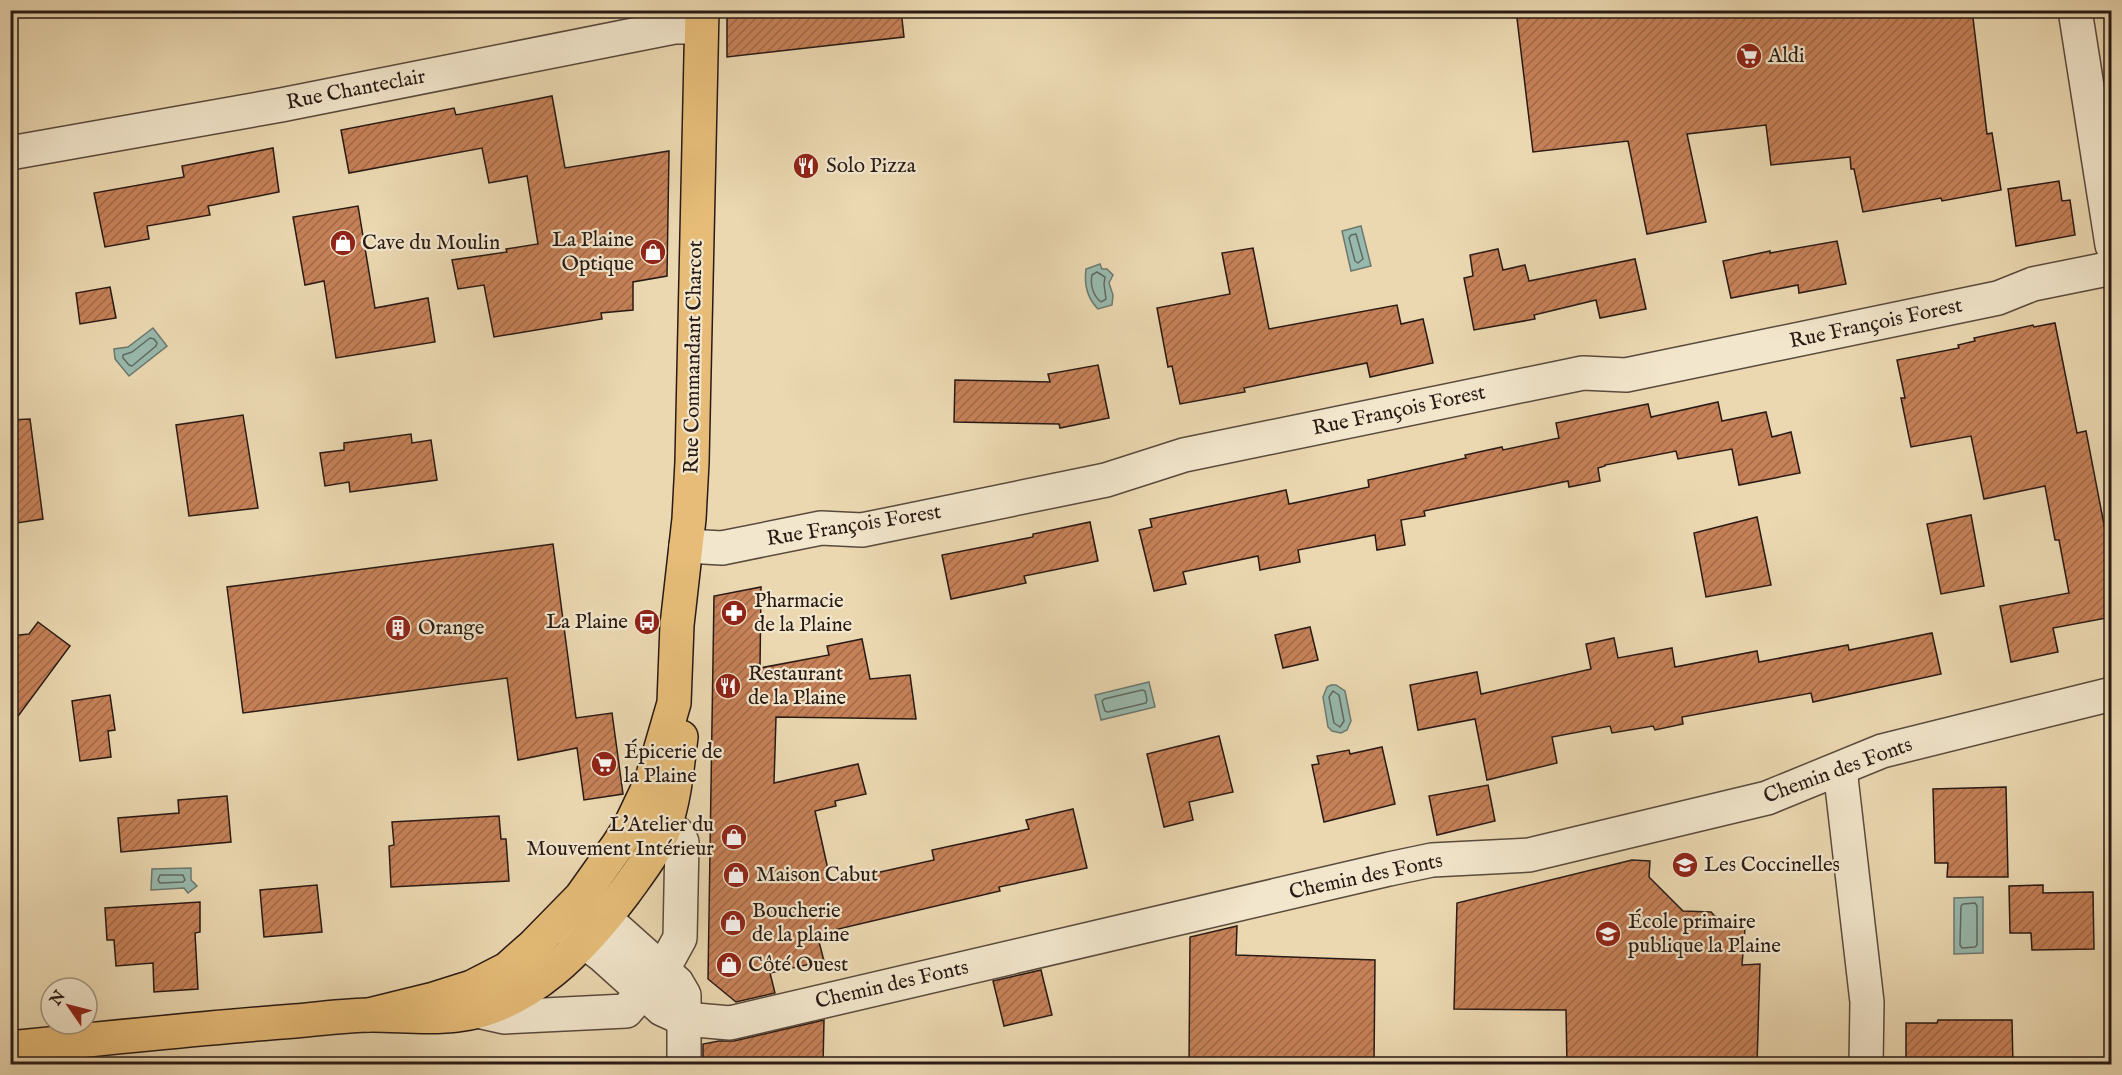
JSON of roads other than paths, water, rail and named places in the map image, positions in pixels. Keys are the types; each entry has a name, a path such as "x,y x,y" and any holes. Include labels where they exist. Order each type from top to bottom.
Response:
{"main road":[{"name":"Rue Commandant Charcot","path":"10,1048 221,1026 369,1015 457,1015 496,1005 518,994 554,970 583,943 593,907 618,846 643,802 651,782 674,703 677,625 692,462 701,19"},
{"name":"Rue Commandant Charcot","path":"369,1015 472,987 507,969 533,946 593,907 646,864 664,828 674,786 681,736 674,703"}],"street":[{"path":"2076,10 2112,245"},
{"name":"Rue Chanteclair","path":"10,153 281,105 674,27 701,19"},
{"name":"Rue François Forest","path":"686,546 722,549 821,528 862,530 1106,480 1184,455 1583,373 1626,375 1998,298 2033,284 2112,268"},
{"name":"Chemin des Fonts","path":"684,1019 730,1023 1421,862 1529,855 1767,798 1882,751 2112,694"},
{"path":"1840,769 1867,1002 1866,1065"},
{"name":"Rue Commandant Charcot","path":"477,1011 504,1017 626,1011 653,981 680,938 681,842 677,833 664,828"},
{"path":"593,907 653,981 662,1009 684,1019 684,1065"},
{"path":"583,943 653,981"}],"water":[{"path":"1361,226 1371,266 1351,271 1342,231"},
{"path":"1100,264 1102,269 1107,269 1113,275 1109,283 1113,295 1112,305 1098,309 1089,295 1085,275 1086,269"},
{"path":"153,328 167,346 129,376 115,359 114,349 128,347"},
{"path":"1149,682 1155,707 1101,720 1095,695"},
{"path":"1336,685 1345,691 1351,721 1347,730 1341,733 1332,731 1328,727 1323,697 1327,687"},
{"path":"191,868 191,880 197,886 188,893 184,888 151,890 152,869"},
{"path":"1983,897 1983,953 1954,954 1954,898"}],"place":[{"name":"Aldi","path":"1749,56"},
{"name":"Solo Pizza","path":"806,166"},
{"name":"Cave du Moulin","path":"343,243"},
{"name":"La Plaine Optique","path":"653,252"},
{"name":"Pharmacie de la Plaine","path":"734,613"},
{"name":"La Plaine","path":"647,622"},
{"name":"Orange","path":"398,628"},
{"name":"Restaurant de la Plaine","path":"728,686"},
{"name":"Épicerie de la Plaine","path":"604,764"},
{"name":"L'Atelier du Mouvement Intérieur","path":"734,837"},
{"name":"Les Coccinelles","path":"1685,865"},
{"name":"Maison Cabut","path":"736,875"},
{"name":"Boucherie de la plaine","path":"733,923"},
{"name":"École primaire publique la Plaine","path":"1608,934"},
{"name":"Côté Ouest","path":"729,965"}]}
